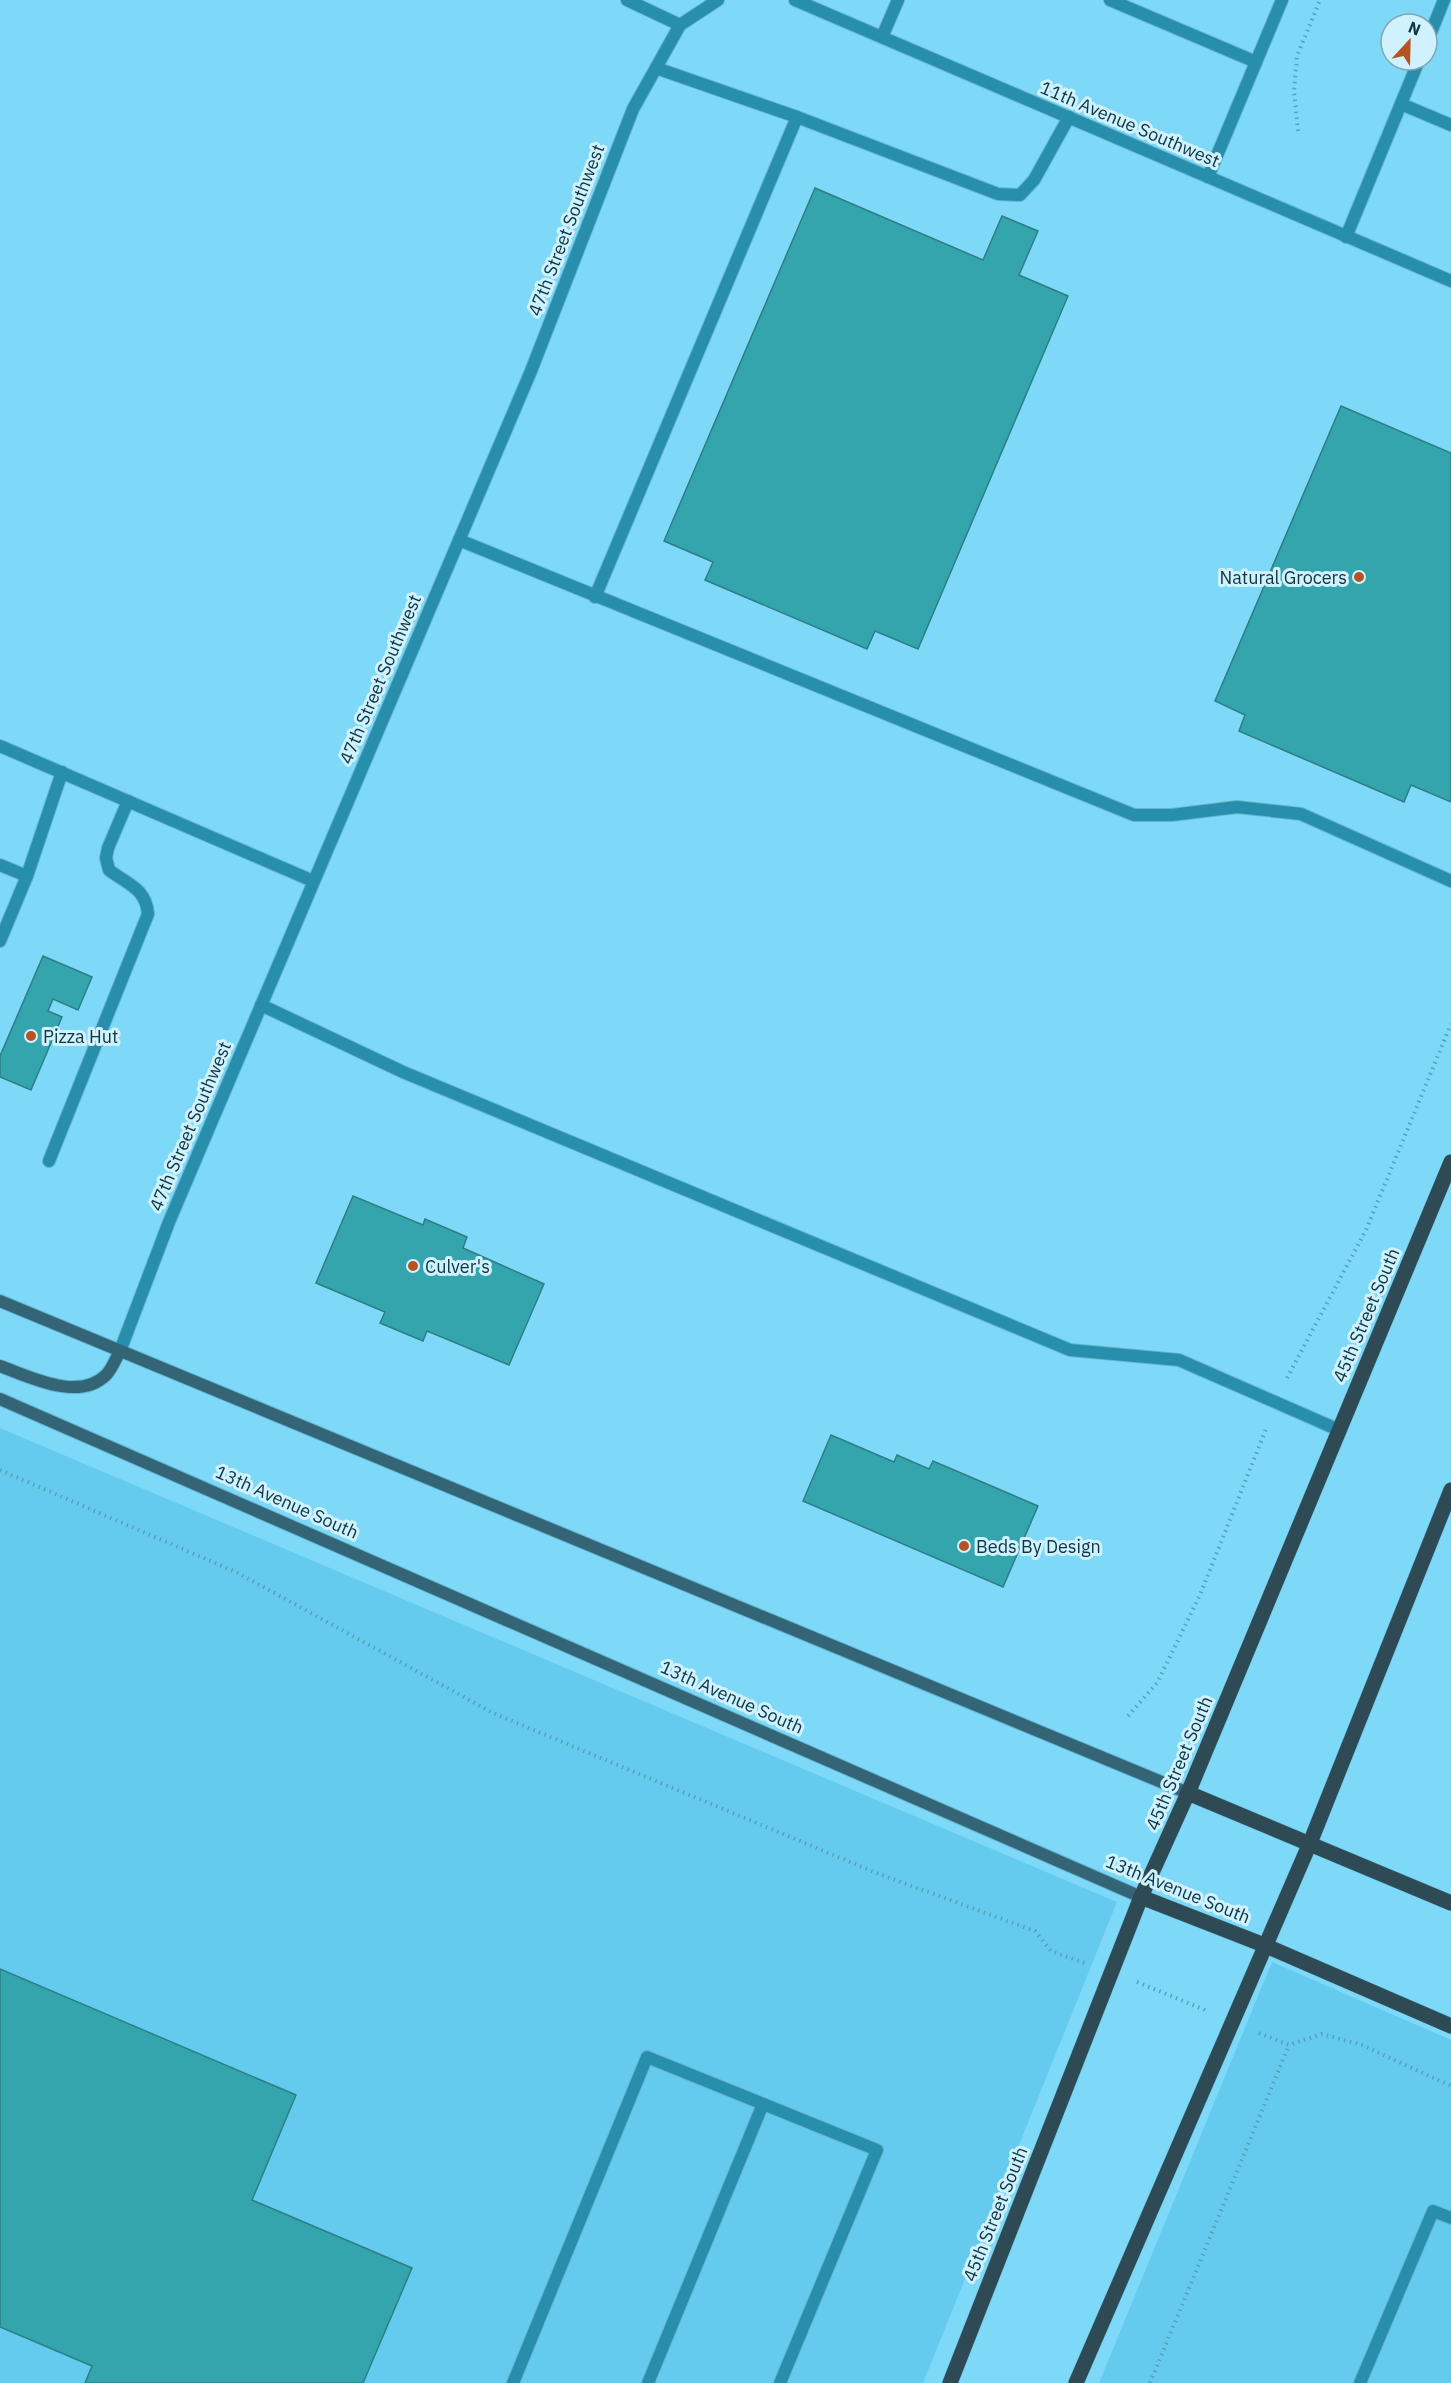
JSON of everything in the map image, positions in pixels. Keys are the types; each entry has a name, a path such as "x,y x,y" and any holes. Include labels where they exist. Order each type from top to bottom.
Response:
{"main road":[{"name":"45th Street South","path":"951,2381 1142,1897 1188,1793 1451,1162"},
{"path":"0,1301 1451,1903"},
{"path":"0,1366 38,1380 83,1388 106,1375 120,1350"},
{"name":"13th Avenue South","path":"0,1400 1142,1897 1264,1945 1451,2026"},
{"path":"1076,2383 1310,1843 1451,1490"}],"street":[{"path":"627,0 680,25 718,0"},
{"name":"11th Avenue Southwest","path":"795,0 1451,280"},
{"path":"882,37 898,0"},
{"path":"1110,0 1256,62"},
{"path":"1208,177 1282,0"},
{"name":"47th Street Southwest","path":"120,1350 169,1222 531,370 633,109 680,25"},
{"path":"656,68 797,117 998,194 1020,195 1034,180 1069,117"},
{"path":"1346,237 1414,72"},
{"path":"1401,104 1451,125"},
{"path":"595,597 797,117"},
{"path":"459,540 1134,815 1172,815 1237,807 1301,814 1451,881"},
{"path":"0,746 313,881"},
{"path":"0,941 27,876 62,772"},
{"path":"49,1161 148,914 147,900 137,888 109,870 106,858 128,801"},
{"path":"0,865 27,876"},
{"path":"261,1005 414,1076 1070,1350 1179,1360 1339,1430"},
{"path":"513,2383 647,2057 877,2150 780,2383"},
{"path":"648,2383 763,2104"},
{"path":"1360,2383 1432,2211 1451,2218"}],"path":[{"path":"1298,131 1294,91 1297,56 1320,0"},
{"path":"1292,1364 1366,1230 1451,1024"},
{"path":"1128,1716 1157,1683 1200,1595 1252,1464"},
{"path":"0,1470 238,1573 494,1713 879,1874 1035,1931 1051,1951 1112,1972 1289,2045 1322,2034 1362,2045 1451,2086"},
{"path":"1150,2383 1289,2045"}],"shaded area":[{"path":"0,1428 1117,1902 923,2383 0,2383"},
{"path":"1272,1962 1451,2040 1451,2383 1099,2383"}],"building":[{"path":"815,188 983,260 1002,216 1038,231 1019,275 1068,296 918,649 875,631 867,649 705,580 713,562 664,541"},
{"name":"Natural Grocers","path":"1341,406 1451,453 1451,802 1411,785 1404,802 1239,731 1245,715 1215,701"},
{"name":"Pizza Hut","path":"43,956 92,977 78,1010 53,999 48,1011 62,1017 31,1090 0,1077 0,1056"},
{"name":"Culver's","path":"353,1196 423,1225 425,1219 467,1237 463,1248 544,1284 509,1365 427,1331 423,1341 380,1323 385,1312 316,1283"},
{"name":"Beds By Design","path":"831,1435 894,1462 897,1455 929,1469 933,1461 1038,1506 1003,1587 803,1501"},
{"path":"0,1969 296,2095 252,2200 412,2268 363,2383 85,2383 92,2366 0,2327"}],"place":[{"name":"Natural Grocers","path":"1359,577"},
{"name":"Pizza Hut","path":"31,1036"},
{"name":"Culver's","path":"413,1266"},
{"name":"Beds By Design","path":"964,1546"}]}
